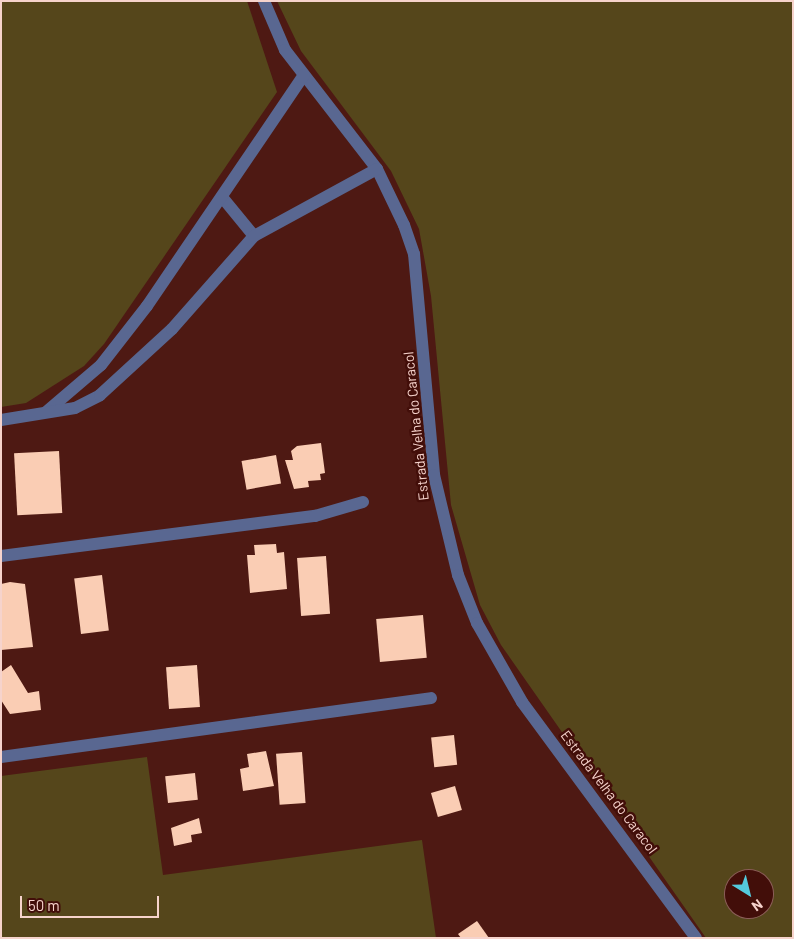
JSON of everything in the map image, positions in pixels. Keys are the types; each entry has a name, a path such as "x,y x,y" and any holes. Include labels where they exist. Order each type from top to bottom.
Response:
{"street":[{"name":"Estrada Velha do Caracol","path":"264,1 273,28 304,75 377,169 414,254 434,475 458,575 477,623 522,702 696,938"},
{"path":"44,414 101,365 222,197 304,75"},
{"path":"1,420 75,408 127,374 254,236 377,169"},
{"path":"222,197 254,236"},
{"path":"1,556 314,516 363,502"},
{"path":"1,757 431,698"}],"shaded area":[{"path":"1,1 247,1 277,92 104,344 84,366 26,403 1,407"},
{"path":"277,1 793,1 793,938 706,938 501,645 480,605 451,505 431,296 419,229 391,171 301,51"},
{"path":"147,757 163,875 422,840 436,938 1,938 1,776"}],"building":[{"path":"321,443 325,473 320,474 321,480 308,481 309,487 294,489 285,460 293,460 291,451 297,446"},
{"path":"59,451 62,513 17,515 14,453"},
{"path":"276,455 281,484 247,490 242,461"},
{"path":"276,544 277,553 284,552 287,589 250,593 247,555 255,555 254,545"},
{"path":"326,556 330,614 301,616 297,558"},
{"path":"102,575 109,631 81,634 74,578"},
{"path":"10,582 25,584 33,647 1,650 1,584"},
{"path":"423,615 427,658 380,662 376,619"},
{"path":"11,665 28,693 39,691 41,710 10,714 1,700 1,672"},
{"path":"197,665 200,707 169,709 166,667"},
{"path":"454,735 457,765 434,767 431,737"},
{"path":"266,751 274,786 243,791 240,769 249,767 247,754"},
{"path":"302,752 306,803 280,805 276,754"},
{"path":"195,773 198,800 168,803 165,776"},
{"path":"455,786 462,810 438,817 431,793"},
{"path":"199,818 202,833 191,835 192,842 174,846 171,828"},
{"path":"477,921 489,938 461,938 458,934"}]}
